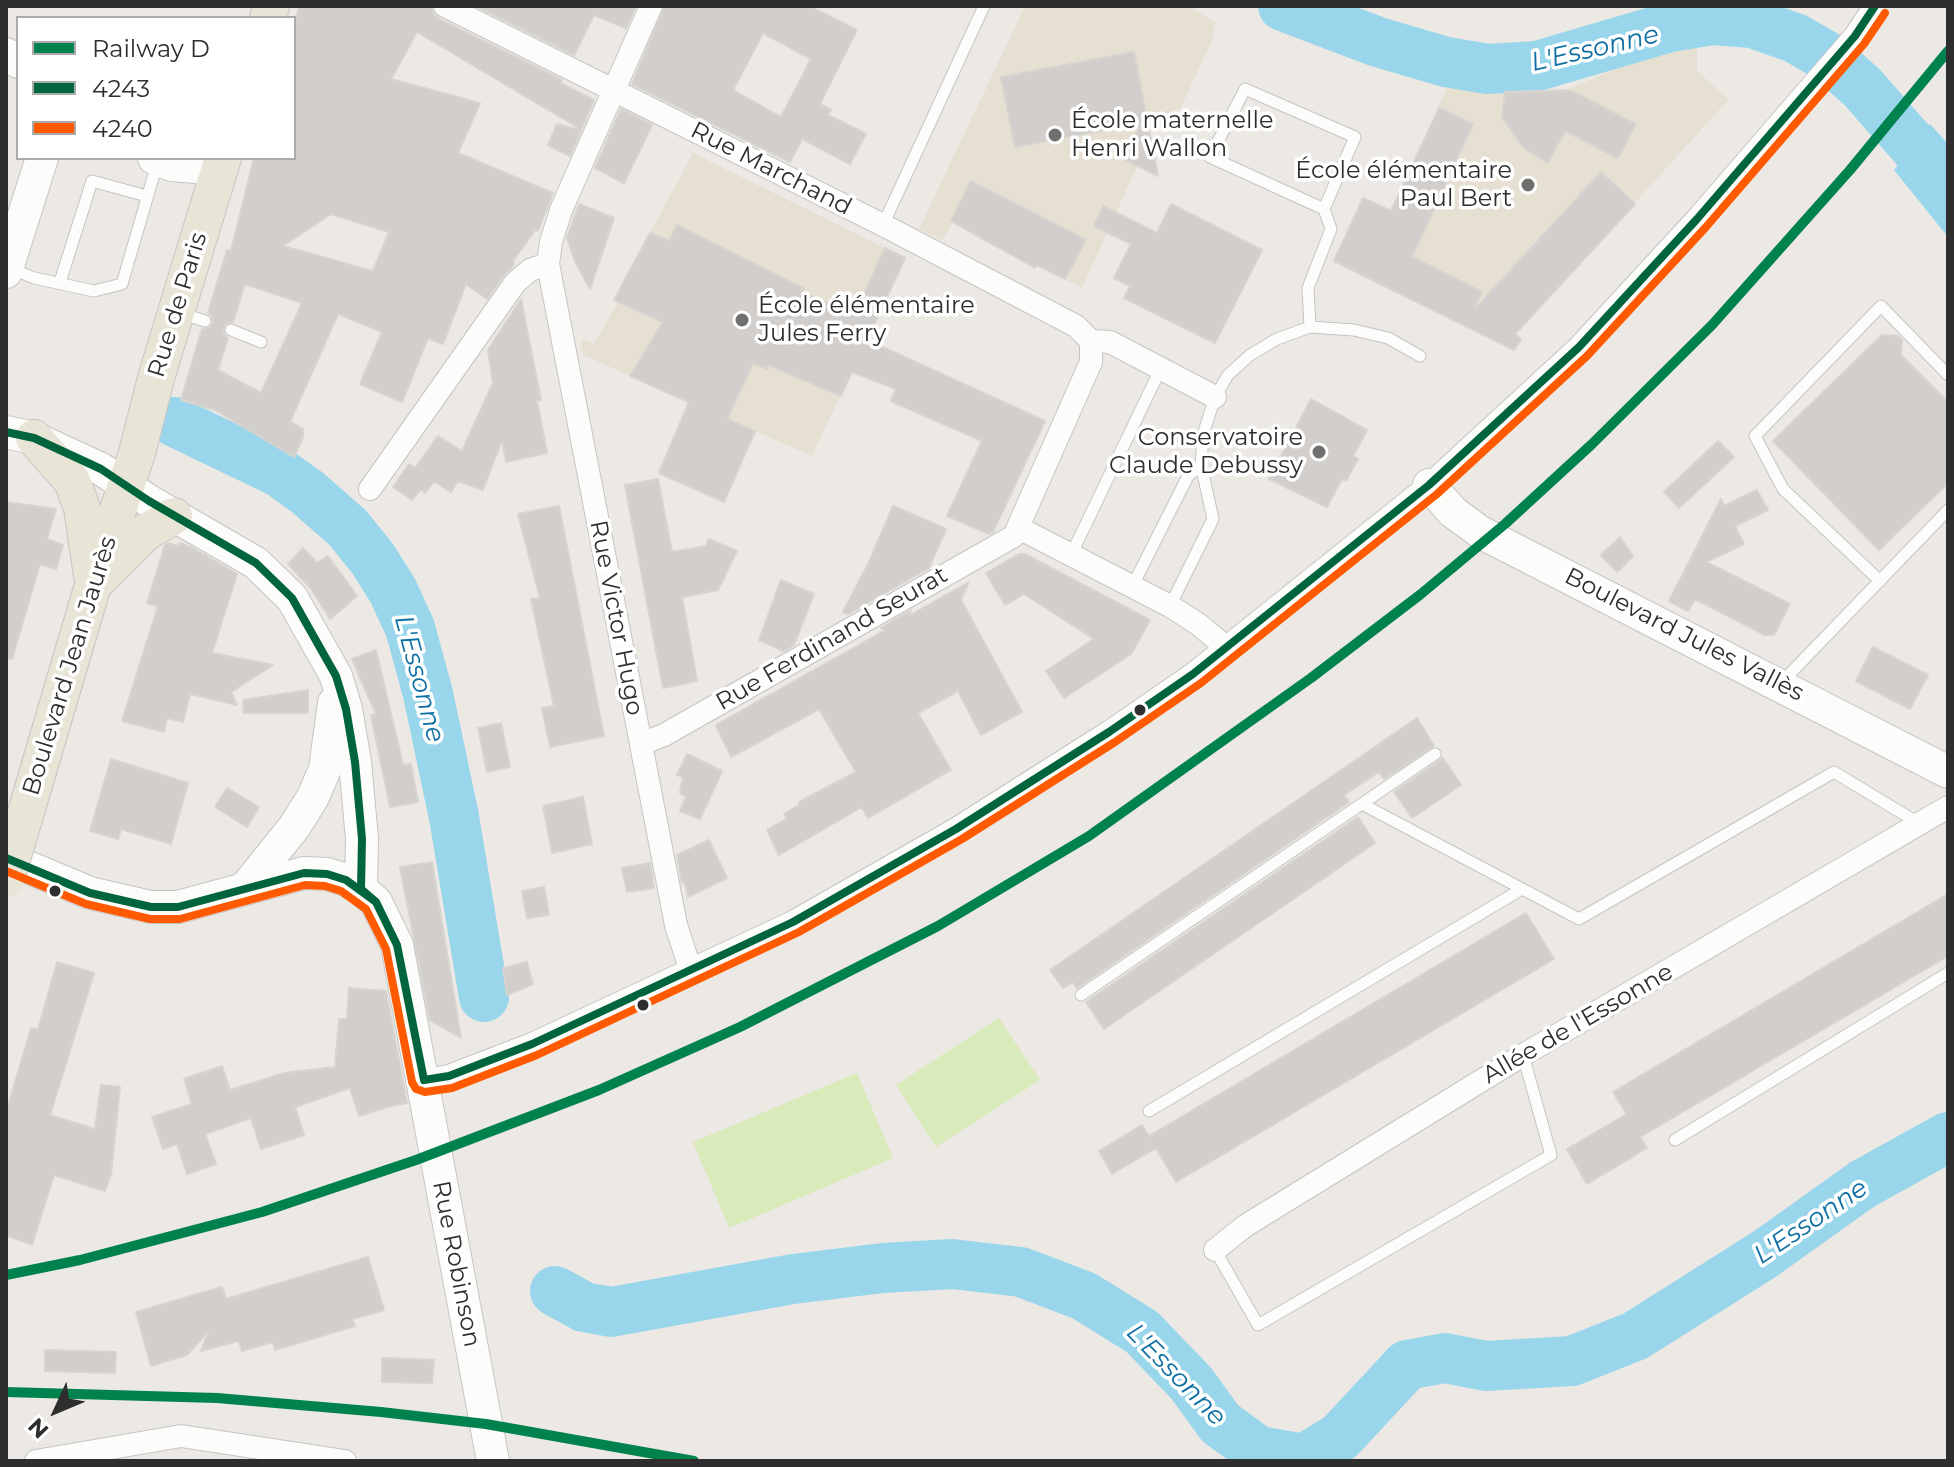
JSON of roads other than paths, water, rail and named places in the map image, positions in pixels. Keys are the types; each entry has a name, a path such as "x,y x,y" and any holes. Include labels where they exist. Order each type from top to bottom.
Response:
{"main road":[{"name":"Rue de Paris","path":"131,469 156,378 191,317 221,163"},
{"path":"20,435 72,481 82,508 93,585"},
{"name":"Boulevard Jean Jaurès","path":"6,879 93,585 131,469"},
{"path":"93,585 146,532 174,516"}],"street":[{"name":"Rue Marchand","path":"445,6 883,225 1076,326 1091,341"},
{"path":"370,489 515,283 530,270 548,264 561,210 651,6"},
{"path":"424,1080 449,1076 532,1044 793,922 956,829 1109,732 1193,674 1429,485 1579,347 1697,219 1855,36 1875,6"},
{"path":"7,270 41,160"},
{"path":"160,160 198,169 221,163"},
{"name":"Rue Victor Hugo","path":"548,264 676,925 691,971"},
{"path":"1215,397 1110,342 1091,341 1091,362 1019,528 1170,606 1227,648"},
{"path":"6,858 90,893 151,907 178,907 304,873 327,874 361,889 362,839 355,762 346,709 336,676 292,598 256,563 174,516 131,469 101,469 20,435"},
{"name":"Boulevard Jules Vallès","path":"1429,485 1453,512 1480,532 1948,772"},
{"name":"Rue Ferdinand Seurat","path":"641,744 664,735 1000,544 1014,536 1019,528"},
{"path":"246,887 295,826 313,797 327,756 336,676"},
{"name":"Allée de l'Essonne","path":"1215,1250 1245,1226 1523,1055 1948,807"},
{"name":"Rue Robinson","path":"361,889 376,902 397,945 493,1461"},
{"path":"36,1461 181,1436 345,1461"}],"lane":[{"path":"883,225 984,6"},
{"path":"1310,327 1308,288 1331,229 1324,209 1355,137 1245,89 1210,157 1324,209"},
{"path":"7,270 94,291 122,284 156,160"},
{"path":"60,282 92,181 147,196"},
{"path":"1880,581 1783,489 1755,436 1881,306 1948,375"},
{"path":"1170,606 1213,519 1201,465 1203,435 1215,397 1228,375 1250,355 1277,339 1310,327 1354,330 1388,338 1420,356"},
{"path":"231,330 261,342"},
{"path":"1071,555 1161,368"},
{"path":"1132,587 1188,476 1201,465"},
{"path":"1780,685 1948,510"},
{"path":"1081,995 1435,754"},
{"path":"1362,804 1579,919 1834,772 1921,824"},
{"path":"1149,1111 1522,889"},
{"path":"1675,1140 1948,973"},
{"path":"1215,1250 1258,1325 1551,1155 1523,1055"}],"water":[{"path":"1930,124 1948,144 1948,237 1894,170"}],"waterway":[{"name":"L'Essonne","path":"1283,6 1378,42 1446,62 1488,69 1537,66 1670,27 1712,20 1752,23 1795,38 1828,57 1862,87 1948,185"},
{"name":"L'Essonne","path":"175,422 279,472 307,492 348,528 393,591 410,628 428,694 454,817 484,997"},
{"name":"L'Essonne","path":"555,1291 584,1307 611,1312 793,1279 883,1268 952,1264 1021,1272 1084,1296 1142,1332 1191,1383 1220,1423 1258,1451 1304,1459 1340,1437 1407,1365 1445,1358 1486,1366 1572,1361 1635,1336 1765,1254 1863,1184 1948,1137"}],"rail line":[{"name":"D","path":"6,1275 80,1260 262,1212 416,1160 599,1090 740,1027 938,926 1089,836 1311,678 1421,594 1505,524 1591,445 1712,325 1850,170 1948,51"},
{"name":"D","path":"6,1392 217,1398 381,1412 486,1424 694,1461"}],"place":[{"name":"École maternelle Henri Wallon","path":"1055,135"},
{"name":"École élémentaire Paul Bert","path":"1528,185"},
{"name":"École élémentaire Jules Ferry","path":"742,320"},
{"name":"Conservatoire Claude Debussy","path":"1319,452"}]}
